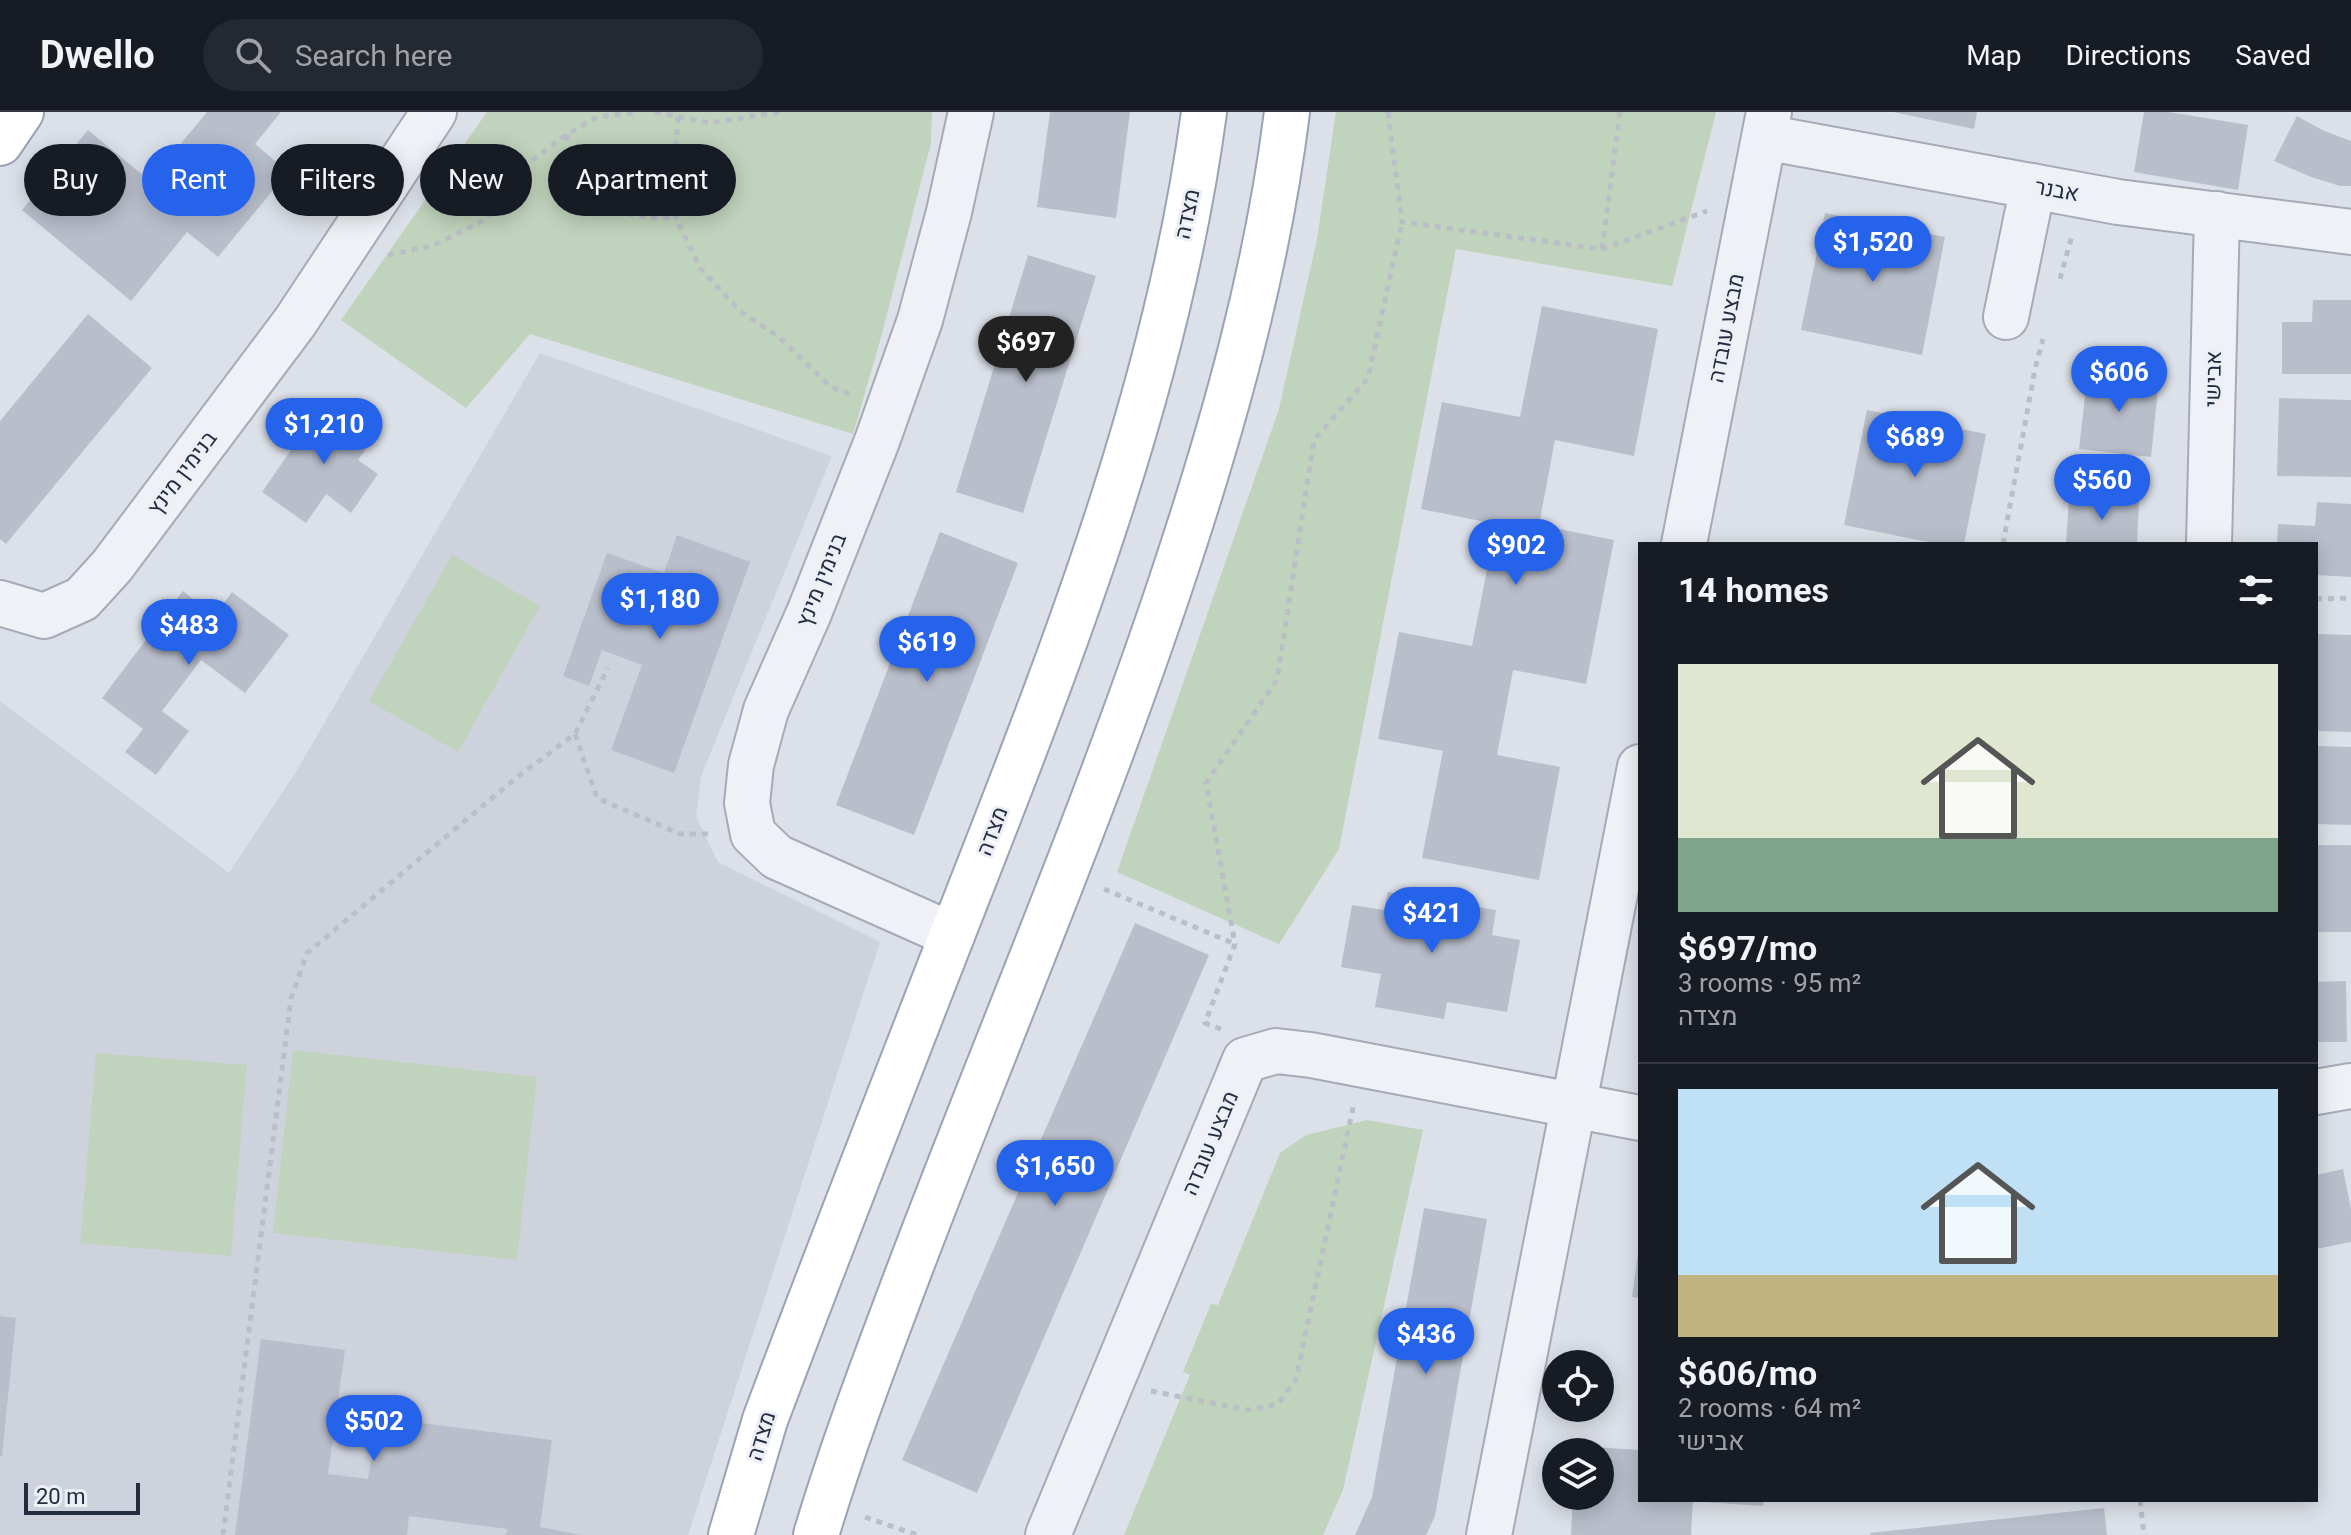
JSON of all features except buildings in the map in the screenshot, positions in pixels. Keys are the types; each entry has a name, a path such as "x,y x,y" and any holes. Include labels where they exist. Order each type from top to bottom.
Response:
{"main road":[{"path":"0,143 21,112"},
{"name":"מצדה","path":"731,1535 765,1420 1075,611 1131,443 1154,363 1177,263 1197,165 1204,112"},
{"path":"821,1519 843,1447 914,1258 1153,638 1210,468 1258,281 1279,179 1287,112"}],"street":[{"name":"בנימין מינץ","path":"0,603 44,616 82,599 112,566 295,322 434,112"},
{"name":"בנימין מינץ","path":"753,834 748,791 751,765 766,710 814,598 920,320 949,212 971,112"},
{"name":"אבנר","path":"1767,124 2033,186 2351,232"},
{"name":"מבצע עובדה","path":"1684,542 1767,124"},
{"path":"2026,321 2033,186"},
{"name":"אבישי","path":"2209,542 2217,214"},
{"path":"1489,1535 1638,777"},
{"path":"753,834 777,857 952,935"},
{"path":"1276,1051 1638,1118"},
{"name":"מבצע עובדה","path":"1048,1535 1245,1060 1276,1051"},
{"path":"2318,1092 2351,1086"}],"path":[{"path":"343,249 384,256 432,246 486,219 531,161 566,135 597,117 638,112"},
{"path":"655,112 710,123 780,112"},
{"path":"1276,1051 1205,1023 1235,944 1206,783 1277,680 1314,440 1368,378 1402,222 1388,112"},
{"path":"1602,249 1620,112"},
{"path":"678,117 674,182 676,218 700,268 740,311 779,337 831,387 888,409"},
{"path":"566,135 581,184 600,204 634,217 676,218"},
{"path":"1402,222 1602,249 1753,194"},
{"path":"2059,282 2083,195"},
{"path":"2003,542 2035,369 2026,321"},
{"path":"2318,599 2351,598"},
{"path":"223,1535 291,999 307,953 516,778 575,734 608,668"},
{"path":"575,734 597,798 680,834 753,834"},
{"path":"1065,872 1235,944"},
{"path":"1111,1383 1248,1410 1278,1404 1296,1379 1362,1065"},
{"path":"2140,1502 2144,1535"},
{"path":"821,1519 917,1535"}],"shaded area":[{"path":"540,353 832,456 701,776 696,817 718,862 880,942 688,1535 0,1535 0,701 229,873 297,770"}],"green space":[{"path":"487,112 932,112 931,143 853,434 530,334 466,408 341,320 420,207 420,216 532,216 532,144 465,144"},
{"path":"1336,112 1716,112 1672,286 1456,249 1339,849 1279,944 1117,872 1279,409 1317,239"},
{"path":"452,555 540,606 458,752 369,701"},
{"path":"293,1050 537,1077 517,1260 273,1233"},
{"path":"96,1053 247,1065 231,1256 80,1243"},
{"path":"1367,1120 1423,1130 1343,1490 1323,1535 1124,1535 1190,1375 1183,1372 1211,1304 1218,1305 1280,1153 1306,1135"}]}
